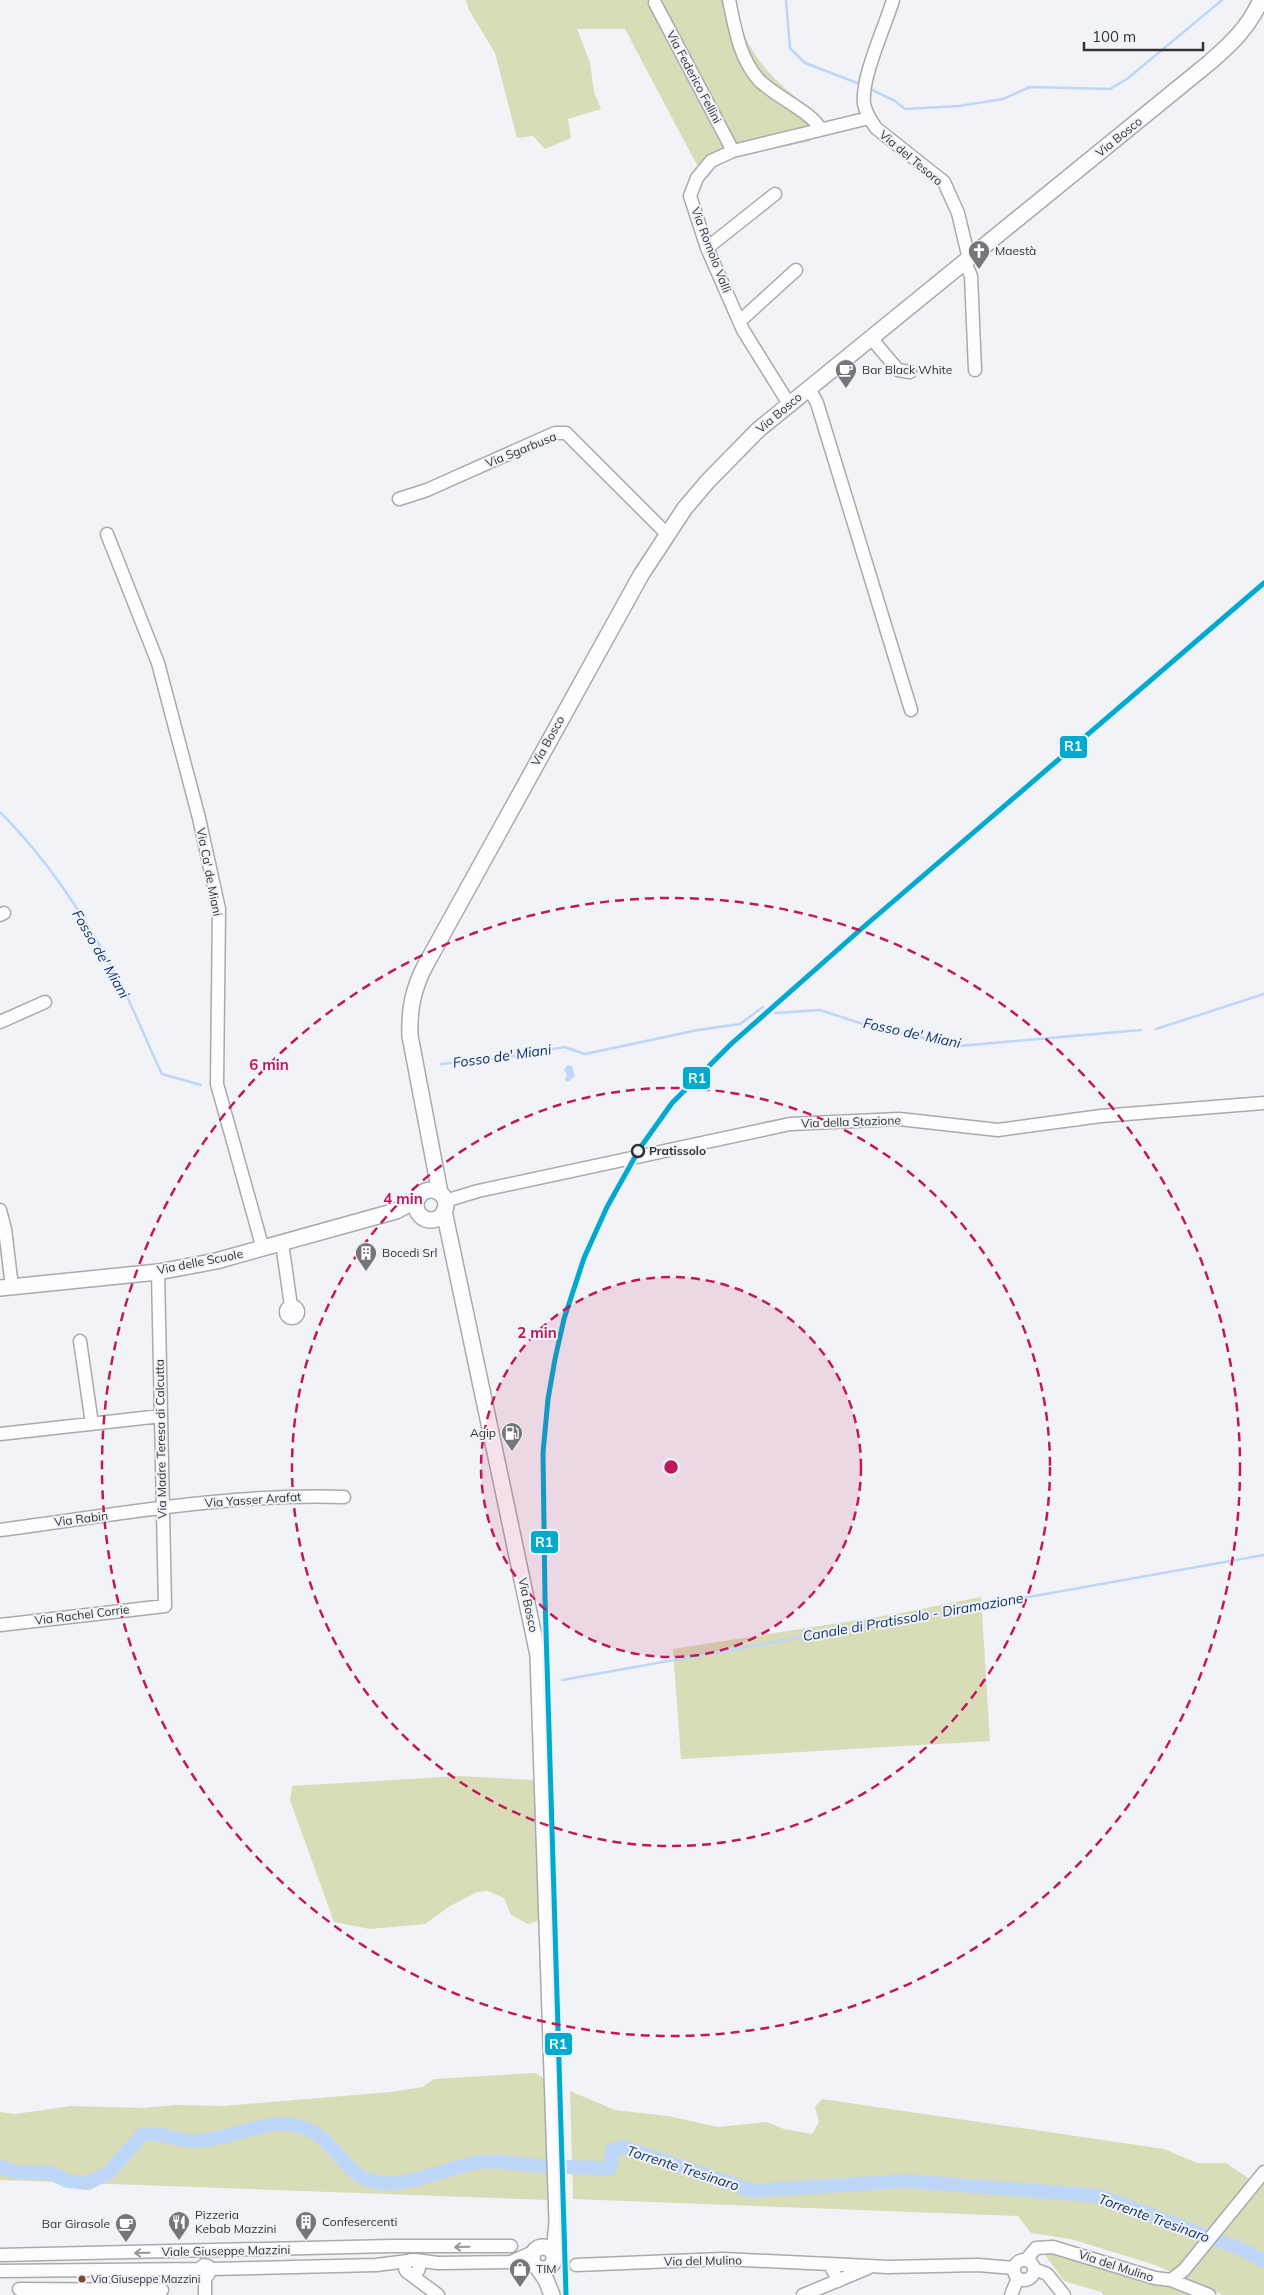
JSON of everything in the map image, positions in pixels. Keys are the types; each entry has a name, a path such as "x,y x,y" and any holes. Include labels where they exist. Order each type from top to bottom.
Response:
{"main road":[{"name":"Via Bosco","path":"556,2295 556,2286 541,2259 557,2233 538,1655 453,1248 430,1148 410,1036 409,1014 419,978 599,650 667,534 685,508 720,468 758,430 1209,63 1238,37 1253,16 1261,0"},
{"name":"Via Bosco","path":"419,1197 426,1175 430,1148"},
{"path":"431,1190 443,1202 437,1218 425,1218 417,1209 419,1197 431,1190"},
{"name":"Via delle Scuole","path":"6,1288 158,1272 216,1261 396,1211 419,1197"},
{"name":"Via delle Scuole","path":"396,1211 425,1218"},
{"name":"Via Bosco","path":"425,1218 443,1233 453,1248"},
{"path":"541,2259 552,2295"}],"street":[{"path":"729,0 742,53 759,80 815,120 820,129"},
{"name":"Via del Tesoro","path":"893,0 868,72 864,103 869,118 876,128 944,182 958,213 967,261"},
{"name":"Via Federico Fellini","path":"655,3 733,152"},
{"name":"Via Romolo Valli","path":"789,404 748,338 707,248 690,196 697,178 711,162 733,152 869,118"},
{"path":"707,248 775,194"},
{"path":"967,261 971,276 974,370"},
{"path":"740,321 796,270"},
{"path":"871,338 898,370 910,372"},
{"name":"Via Bosco","path":"809,388 817,403 911,710"},
{"name":"Via Sgarbusa","path":"399,499 427,490 556,433 566,433 667,534"},
{"name":"Via Ca' de Miani","path":"107,534 158,663 219,909 217,1084 263,1249"},
{"path":"0,1022 45,1002"},
{"name":"Via della Stazione","path":"443,1202 478,1192 790,1124 898,1119 998,1130 1101,1116 1264,1103"},
{"path":"0,1210 6,1229 6,1288"},
{"path":"282,1243 291,1306"},
{"name":"Via Madre Teresa di Calcutta","path":"158,1272 165,1606"},
{"path":"80,1341 92,1424"},
{"path":"0,1434 161,1416"},
{"name":"Via Yasser Arafat","path":"163,1507 305,1496 344,1497"},
{"name":"Via Rabin","path":"0,1530 163,1507"},
{"name":"Via Rachel Corrie","path":"0,1625 165,1606"},
{"path":"1171,2280 1184,2270 1244,2199 1264,2172"},
{"name":"Viale Giuseppe Mazzini","path":"0,2256 392,2246 511,2246"},
{"name":"Via del Mulino","path":"1030,2265 1036,2248 1053,2247 1154,2278 1171,2280 1209,2295"},
{"name":"Viale Giuseppe Mazzini","path":"0,2271 168,2269 204,2272 376,2265 413,2267 438,2263 511,2262 541,2259"},
{"name":"Via del Mulino","path":"576,2265 723,2260 870,2267 978,2264 1016,2273"},
{"path":"1011,2295 1020,2261 1047,2274 1064,2295"},
{"path":"830,2264 838,2281"},
{"path":"1016,2273 1024,2280 1030,2278 1030,2265"},
{"path":"413,2267 433,2291"},
{"path":"803,2295 870,2267"},
{"path":"19,2289 161,2293 168,2269"},
{"path":"204,2272 206,2295"}],"green space":[{"path":"466,0 737,0 740,23 751,48 759,60 777,81 809,107 811,141 697,165 625,29 577,29 590,62 594,92 601,109 568,119 571,138 545,149 533,136 517,138 495,53 469,10"},
{"path":"981,1597 990,1741 681,1759 673,1649 896,1614"},
{"path":"460,1776 534,1780 542,1919 528,1924 511,1915 504,1898 488,1891 477,1892 450,1906 425,1924 370,1929 334,1922 290,1800 292,1786"},
{"path":"535,2073 547,2080 549,2200 0,2180 0,2112 15,2114 71,2106 144,2108 175,2105 224,2106 391,2092 423,2087 434,2079"},
{"path":"570,2091 615,2110 668,2116 718,2127 767,2122 784,2129 812,2134 819,2122 815,2107 822,2099 1164,2149 1197,2163 1226,2163 1257,2184 1264,2179 1264,2295 1223,2295 1155,2265 1071,2239 1031,2233 1018,2216 573,2199"},
{"path":"1043,2252 1054,2252 1165,2286 1172,2284 1199,2295 1103,2295 1101,2292 1064,2281"}],"water":[{"path":"568,1065 572,1066 575,1076 568,1082 565,1080 567,1074 564,1070"}],"waterway":[{"path":"786,0 790,48 805,63 860,84"},
{"path":"870,89 895,101 905,109 959,106 1003,99 1030,87 1110,89 1127,79 1222,0"},
{"name":"Fosso de' Miani","path":"0,812 36,852 83,917 110,963 162,1074 201,1085"},
{"name":"Fosso de' Miani","path":"1156,1029 1264,994"},
{"name":"Fosso de' Miani","path":"441,1064 502,1058 564,1047 585,1054 698,1030 740,1024 763,1007"},
{"name":"Fosso de' Miani","path":"775,1013 820,1010 863,1024 959,1046 1141,1030"},
{"name":"Canale di Pratissolo - Diramazione","path":"562,1680 1264,1555"},
{"name":"Torrente Tresinaro","path":"0,2167 17,2172 50,2173 68,2181 88,2183 108,2173 142,2135 155,2134 194,2141 209,2140 255,2128 285,2124 300,2126 315,2133 352,2170 369,2181 380,2183 405,2182 480,2162 609,2169 612,2150 623,2147 752,2191 906,2181 1100,2196 1241,2249 1264,2261"}],"transit line":[{"name":"R1","path":"566,2295 545,1597 543,1453 548,1399 555,1359 564,1319 584,1258 607,1207 640,1148 672,1103 731,1044 860,930 1264,583"}],"place":[{"name":"Maestà","path":"979,270"},
{"name":"Bar Black White","path":"846,389"},
{"name":"Pratissolo","path":"638,1151"},
{"name":"Bocedi Srl","path":"366,1272"},
{"name":"Agip","path":"512,1452"},
{"name":"Pizzeria Kebab Mazzini","path":"179,2241"},
{"name":"Confesercenti","path":"306,2241"},
{"name":"Bar Girasole","path":"126,2243"},
{"name":"Via Giuseppe Mazzini","path":"82,2279"},
{"name":"TIM","path":"520,2288"}]}
